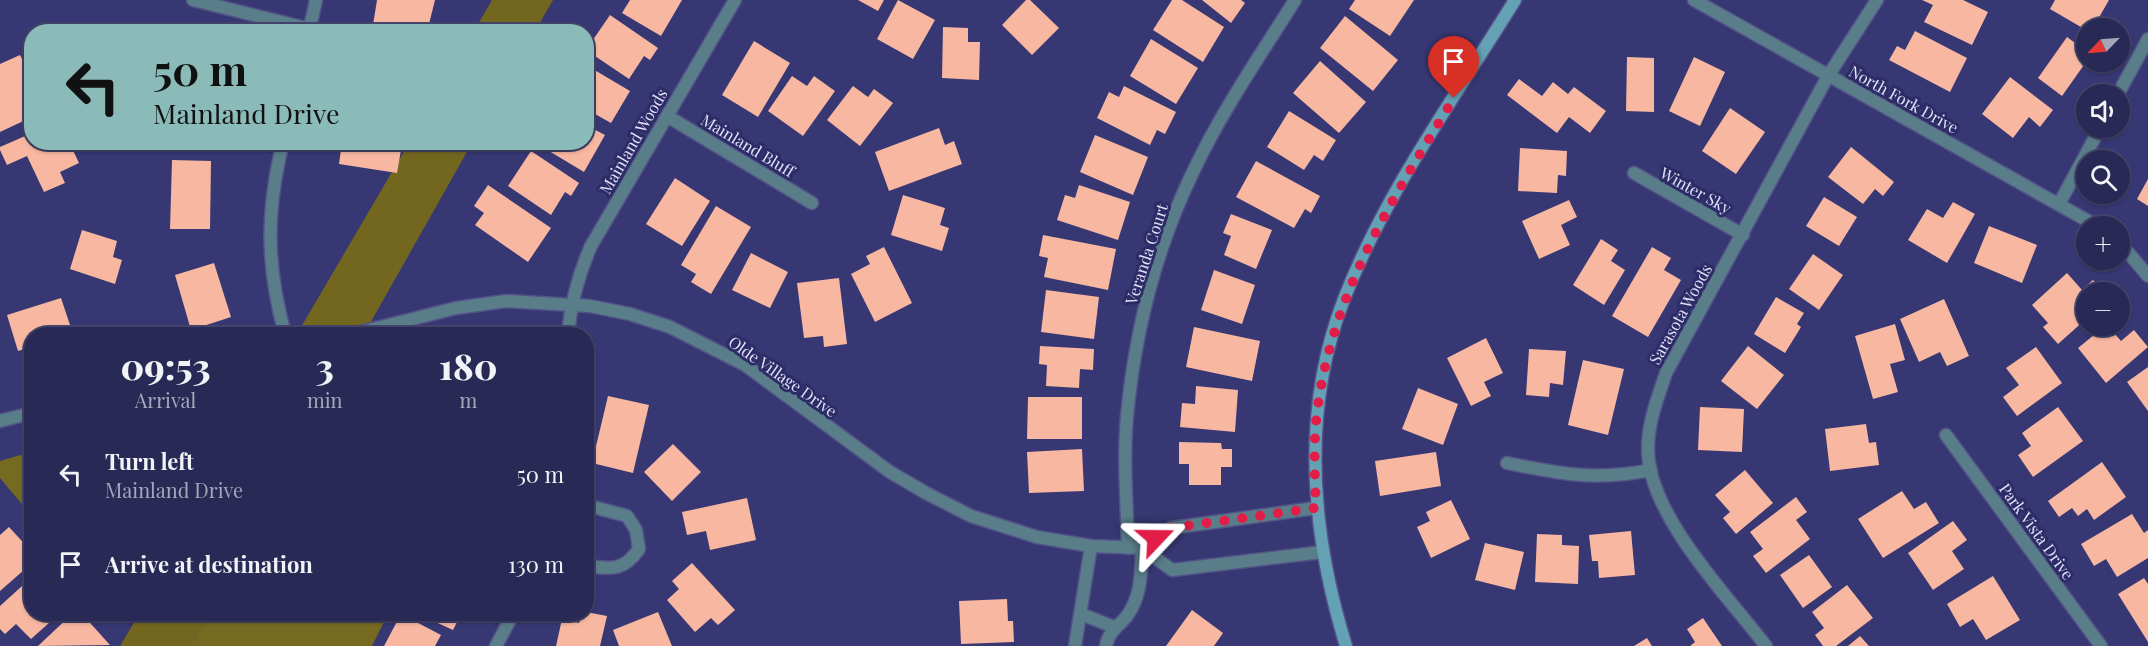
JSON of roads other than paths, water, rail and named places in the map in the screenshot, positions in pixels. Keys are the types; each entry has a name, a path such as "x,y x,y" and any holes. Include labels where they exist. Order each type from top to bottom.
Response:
{"main road":[{"path":"1346,646 1322,552 1316,508 1317,414 1328,350 1343,301 1382,216 1515,0"}],"street":[{"path":"193,0 287,24"},
{"path":"311,24 316,0"},
{"name":"Mainland Woods","path":"569,327 578,275 591,246 735,0"},
{"name":"Veranda Court","path":"1128,548 1125,457 1127,416 1139,336 1161,252 1193,172 1222,118 1295,0"},
{"name":"North Fork Drive","path":"1694,0 2080,216"},
{"name":"Sarasota Woods","path":"1766,646 1679,534 1663,506 1651,470 1648,448 1652,415 1666,373 1828,76 1877,0"},
{"path":"2123,84 2148,39"},
{"name":"Mainland Bluff","path":"667,116 812,203"},
{"path":"2059,204 2095,138"},
{"path":"281,150 271,199 268,228 269,258 284,327"},
{"name":"Winter Sky","path":"1634,174 1743,235"},
{"path":"2130,255 2148,276"},
{"name":"Olde Village Drive","path":"381,327 456,308 506,301 571,304 630,314 670,327 708,344 745,365 890,472 971,516 1037,537 1091,546 1142,548"},
{"path":"0,422 24,415"},
{"name":"Park Vista Drive","path":"1947,435 2101,646"},
{"path":"1507,463 1562,475 1604,478 1651,470"},
{"path":"594,507 627,516 636,530 639,549 629,563 611,568 594,567"},
{"path":"1142,548 1171,528 1316,508"},
{"path":"1075,646 1091,546"},
{"path":"1142,548 1172,570 1322,552"},
{"path":"1106,646 1114,627 1127,616 1141,584 1142,548"},
{"path":"1081,614 1114,627"},
{"path":"496,646 509,621"}]}
